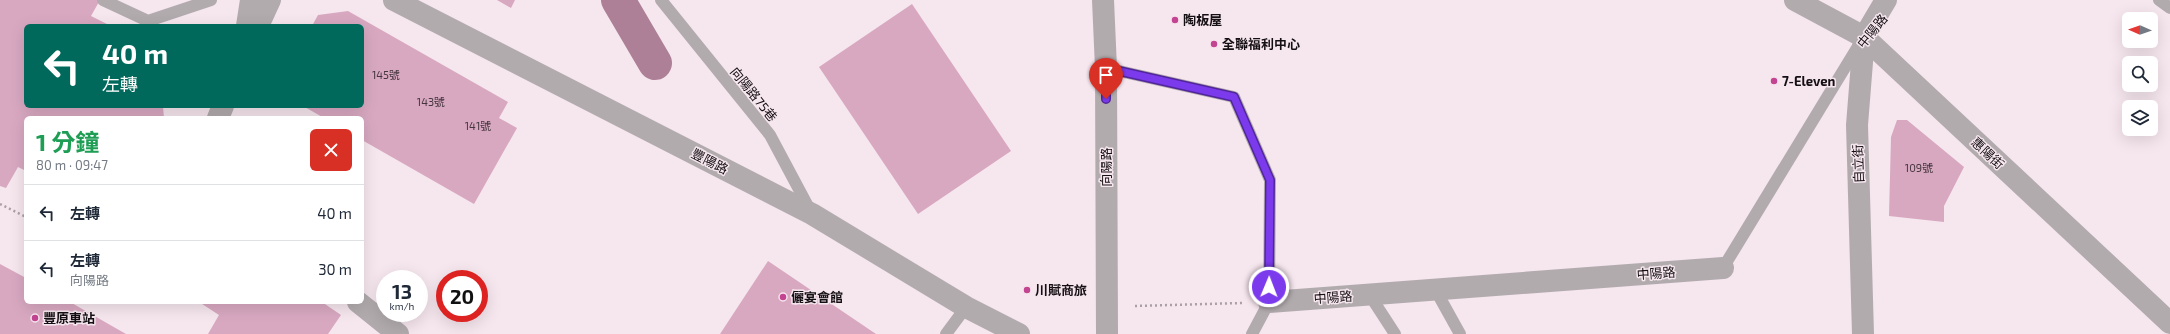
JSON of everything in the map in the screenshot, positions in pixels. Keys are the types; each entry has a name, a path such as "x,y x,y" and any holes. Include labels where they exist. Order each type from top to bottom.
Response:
{"street":[{"path":"247,24 251,0"},
{"path":"259,24 270,0"},
{"name":"豐陽路","path":"394,0 812,214 966,307 1019,334"},
{"name":"向陽路","path":"1103,0 1106,68 1107,334"},
{"name":"惠陽街","path":"1795,0 1864,37 2170,323"},
{"name":"自立街","path":"1863,334 1857,125 1864,37 1886,0"},
{"name":"中陽路","path":"1864,37 1897,0"},
{"name":"中陽路","path":"1269,302 1723,268"},
{"path":"360,304 398,334"}],"lane":[{"path":"103,0 148,21 211,0"},
{"name":"向陽路75巷","path":"661,0 770,135 812,214"},
{"path":"2159,0 2170,8"},
{"name":"中陽路","path":"1723,268 1864,37"},
{"path":"1106,68 1234,97 1270,180 1269,302 1252,334"},
{"path":"1435,290 1460,334"},
{"path":"1369,294 1395,334"},
{"path":"946,334 966,307"}],"path":[{"path":"0,204 24,216"},
{"path":"1134,306 1269,302"}],"building":[{"path":"0,0 100,0 91,16 107,24 24,24 24,108 163,108 164,116 24,116 24,170 18,167 6,188 0,186"},
{"path":"497,0 515,0 511,8"},
{"path":"912,4 1011,151 918,214 819,67"},
{"path":"348,11 508,102 499,118 517,128 474,204 364,141 364,116 320,116 306,108 364,108 364,24 313,24 318,15"},
{"path":"1897,120 1907,120 1964,167 1944,206 1944,222 1889,216 1891,137"},
{"name":"儷宴會館","path":"768,261 876,334 720,334"},
{"name":"豐原車站","path":"0,264 24,277 24,304 74,304 126,334 0,334"},
{"path":"202,304 325,304 341,315 328,334 208,334 219,315"}],"waterway":[{"path":"618,0 655,63"}],"place":[{"name":"陶板屋","path":"1175,20"},
{"name":"全聯福利中心","path":"1214,44"},
{"name":"7-Eleven","path":"1774,81"},
{"name":"川賦商旅","path":"1027,290"},
{"name":"儷宴會館","path":"783,297"},
{"name":"豐原車站","path":"35,318"}],"route":[{"path":"1106,99 1106,68 1234,97 1270,180 1269,287"}]}
